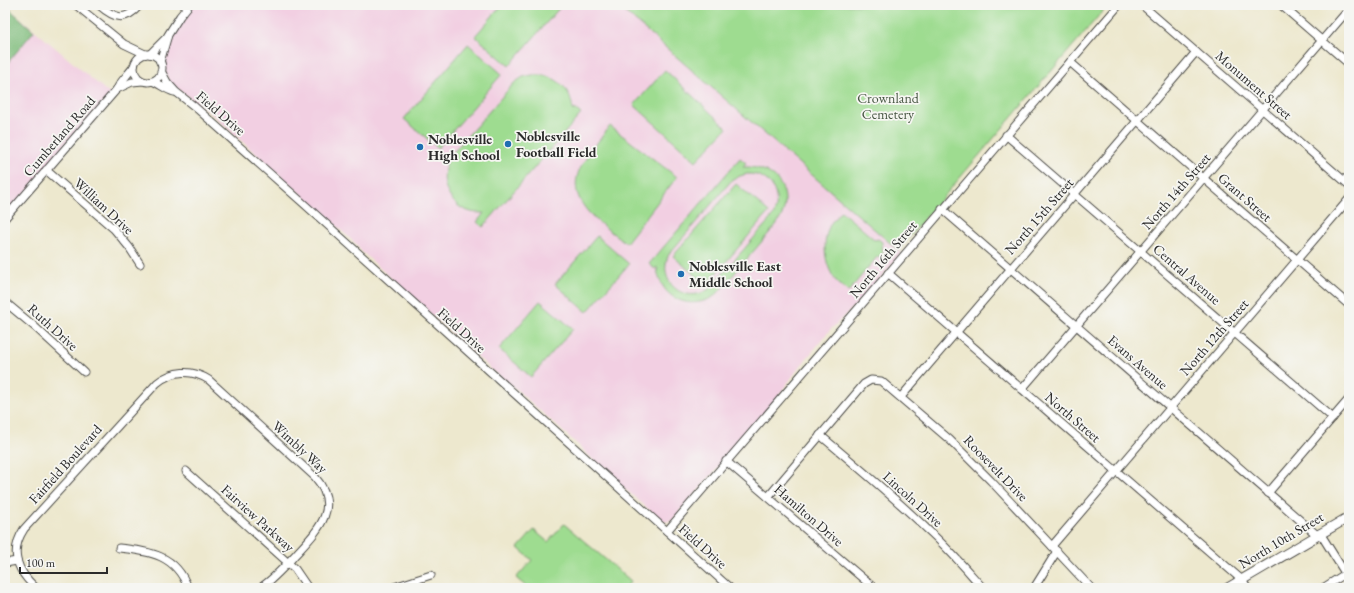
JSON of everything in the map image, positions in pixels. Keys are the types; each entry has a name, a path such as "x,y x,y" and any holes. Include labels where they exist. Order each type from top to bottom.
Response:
{"main road":[{"name":"North 10th Street","path":"1228,588 1349,517"}],"street":[{"path":"76,5 124,44 158,58 160,62"},
{"path":"99,5 112,15 122,17 132,14 140,5"},
{"path":"134,64 141,55 148,54 168,35 189,5"},
{"name":"North 16th Street","path":"667,531 942,209 1119,5"},
{"name":"Monument Street","path":"1142,5 1349,185"},
{"path":"1281,5 1349,64"},
{"name":"North 14th Street","path":"1022,389 1349,9"},
{"path":"168,35 160,62 161,71 167,82 176,92"},
{"path":"124,44 134,64 135,75 143,81 152,81 158,83 169,91 176,92"},
{"name":"North 15th Street","path":"901,397 1196,52"},
{"name":"Grant Street","path":"1070,62 1349,305"},
{"name":"Cumberland Road","path":"5,218 117,89 120,82 129,74 134,64"},
{"path":"152,81 156,79 161,71"},
{"name":"Cumberland Road","path":"117,89 132,82 143,81"},
{"name":"Field Drive","path":"176,92 218,127 730,588"},
{"name":"Central Avenue","path":"1006,135 1333,418"},
{"name":"William Drive","path":"46,170 114,229 129,247 140,264"},
{"name":"North 12th Street","path":"1034,588 1054,549 1116,471 1349,199"},
{"name":"Evans Avenue","path":"942,209 1268,493 1318,534 1347,572"},
{"name":"North Street","path":"888,273 1242,580 1247,588"},
{"name":"Ruth Drive","path":"5,302 84,372"},
{"name":"Fairfield Boulevard","path":"17,561 16,554 19,540 21,534 29,524 151,389 162,379 175,373"},
{"name":"Wimbly Way","path":"175,373 198,374 209,380 320,483 326,497 324,518 315,533 272,580 260,588"},
{"name":"Roosevelt Drive","path":"820,435 864,384 871,380 881,381 950,440 991,481 1091,588"},
{"path":"1268,493 1349,399"},
{"path":"768,497 820,435"},
{"name":"Lincoln Drive","path":"820,435 896,500 957,559 983,588"},
{"name":"Hamilton Drive","path":"726,461 874,588"},
{"name":"Fairview Parkway","path":"186,472 288,563 308,588"},
{"path":"119,548 142,550 162,558 176,569 186,582 188,588"},
{"path":"5,563 17,561 26,578 36,588"},
{"path":"1323,588 1347,572"},
{"path":"391,588 431,575"}],"shaded area":[{"path":"5,5 7,5 6,6 111,95 5,217"},
{"path":"193,5 617,5 902,253 867,294 831,329 798,369 771,406 672,521 663,522 602,469 578,445 516,389 492,370 361,251 355,243 207,110 170,84 165,72 165,56 168,45 180,21"}],"green space":[{"path":"5,5 7,5 6,6 34,31 5,66"},
{"path":"502,5 562,5 509,66 475,36"},
{"name":"Crownland Cemetery","path":"617,5 1108,5 898,250"},
{"path":"468,44 502,74 438,148 404,119"},
{"path":"665,70 727,128 696,161 634,105"},
{"path":"532,75 548,77 561,84 569,95 573,111 575,109 581,114 483,227 477,222 484,213 468,211 460,207 449,195 444,180 446,164 450,156 514,83 523,77"},
{"path":"610,126 677,177 626,243 595,219 586,210 580,200 576,188 577,176 583,163"},
{"path":"740,158 746,163 743,167 766,171 780,184 784,193 785,203 782,214 776,225 716,295 696,303 678,299 663,287 659,278 657,267 655,269 649,264","holes":["747,174 762,177 772,187 776,201 776,208 773,216 709,289 700,293 682,293 669,281 666,273 666,264 669,254 731,181"]},
{"path":"736,184 769,212 706,285 673,256"},
{"path":"841,211 875,240 878,239 882,242 883,253 880,257 877,257 848,292 833,276 829,269 825,253 828,230 831,223"},
{"path":"597,236 629,264 587,312 555,284"},
{"path":"540,301 573,329 531,377 499,349"},
{"path":"564,524 631,581 625,588 528,588 516,578 532,560 518,548 534,530 548,542"}],"place":[{"name":"Noblesville Football Field","path":"508,144"},
{"name":"Noblesville High School","path":"420,147"},
{"name":"Noblesville East Middle School","path":"681,274"}]}
